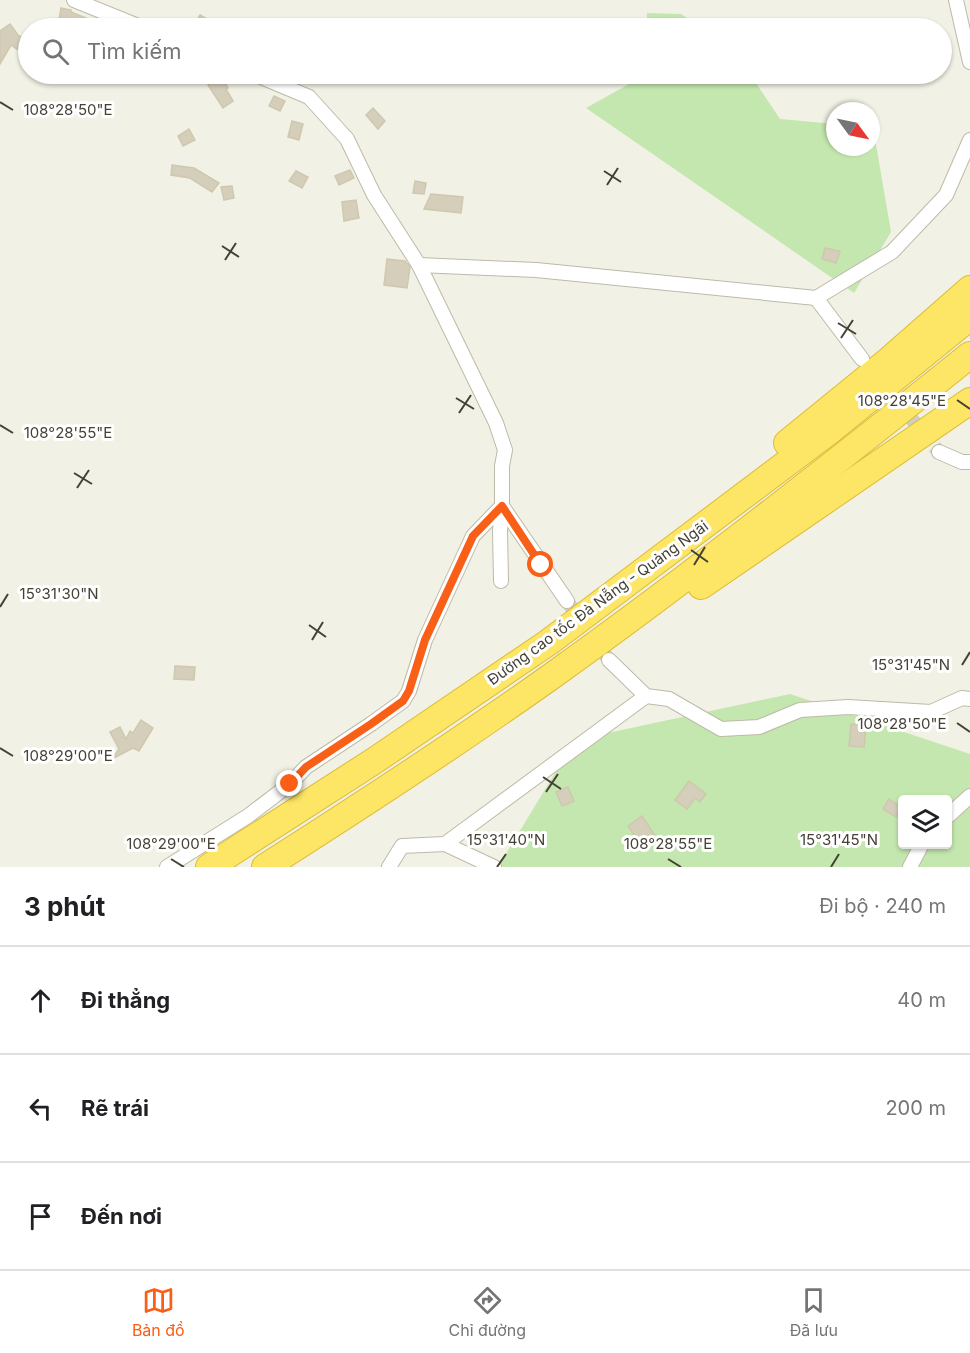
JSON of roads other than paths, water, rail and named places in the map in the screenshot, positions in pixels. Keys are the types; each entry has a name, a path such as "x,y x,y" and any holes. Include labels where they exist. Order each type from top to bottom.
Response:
{"highway":[{"path":"549,642 970,289"},
{"name":"Đường cao tốc Đà Nẵng - Quảng Ngãi","path":"208,867 374,761 549,642 831,430 970,317"},
{"name":"Đường cao tốc Đà Nẵng - Quảng Ngãi","path":"266,867 394,785 548,679 840,459 970,354"},
{"path":"394,785 579,669 970,401"}],"street":[{"path":"74,0 118,18"},
{"path":"956,0 970,62"},
{"path":"278,84 309,97 347,139 374,195 419,265 496,423 505,450 502,466 500,531 501,581"},
{"path":"419,265 536,270 816,298 892,252 946,195 970,140"},
{"path":"816,298 862,359"},
{"path":"939,452 962,462 970,462"},
{"path":"502,506 567,601"},
{"path":"166,867 248,816 290,784 306,767 403,701 409,691 425,640 473,536 502,506"},
{"path":"609,660 646,696 669,699 721,729 759,726 800,710 848,707 931,712 962,698 970,699"},
{"path":"445,844 646,696"},
{"path":"952,812 970,796"},
{"path":"389,867 402,846 445,844 494,867"},
{"path":"910,867 919,849"}],"tunnel":[{"path":"881,382 939,452"},
{"path":"567,601 609,660"}]}
